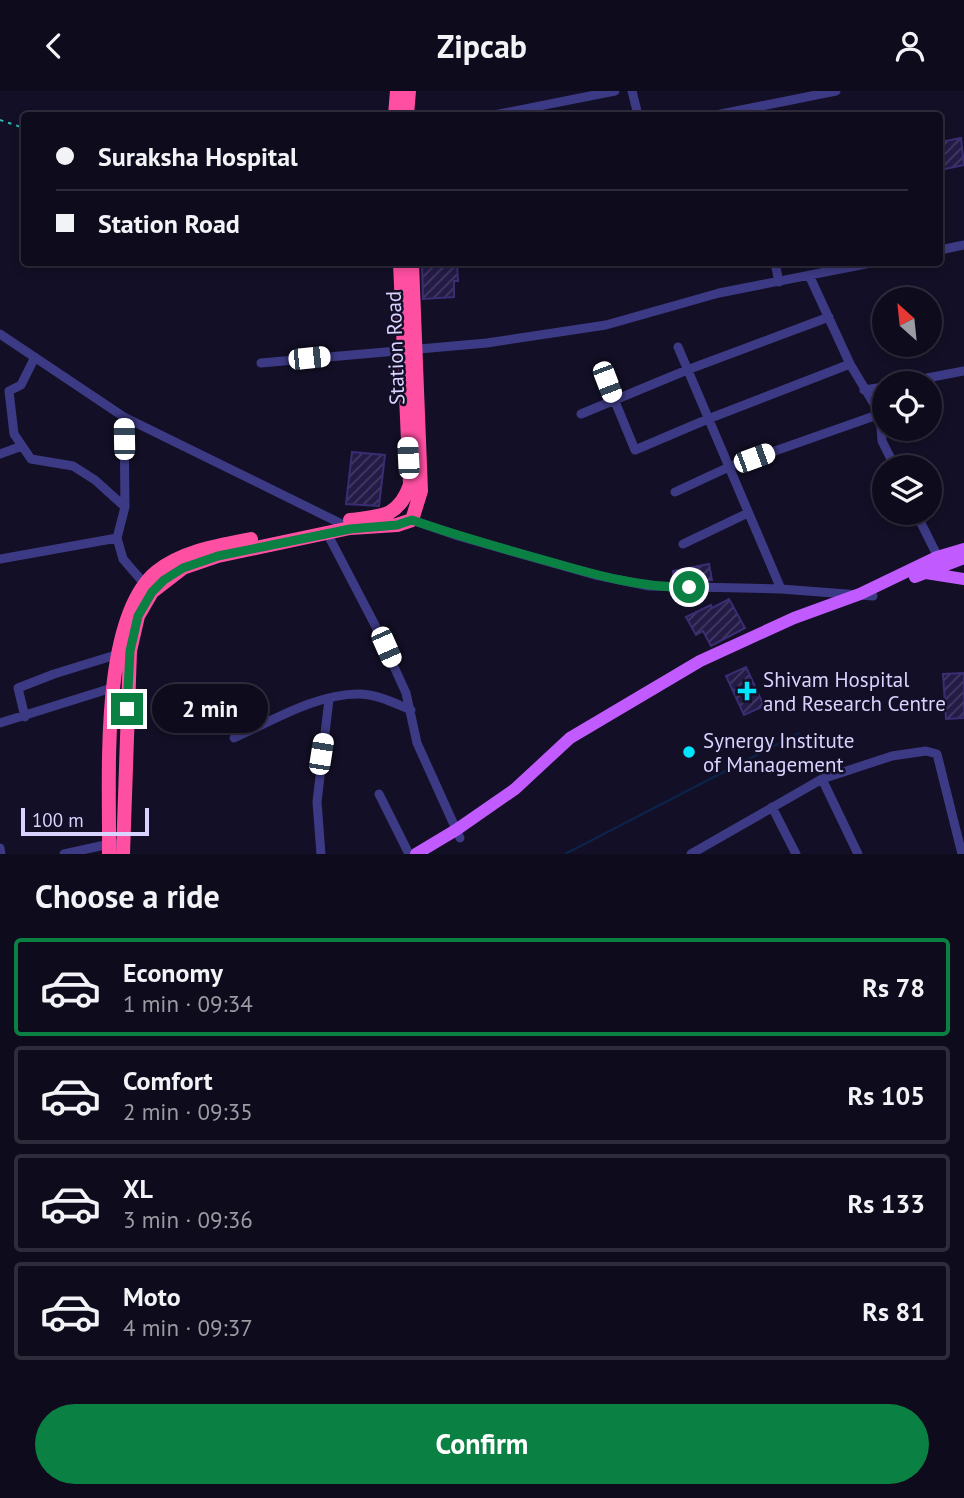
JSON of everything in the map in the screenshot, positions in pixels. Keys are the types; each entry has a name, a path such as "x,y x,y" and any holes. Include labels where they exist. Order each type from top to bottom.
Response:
{"highway":[{"path":"396,112 406,92"},
{"path":"406,92 407,112"},
{"name":"Station Road","path":"116,848 121,685 128,613 157,572 178,559 212,547 338,528 397,525 412,520 421,491 400,266"},
{"name":"Station Road","path":"338,528 397,509 410,485 412,266"}],"main road":[{"path":"866,595 911,571 964,549"},
{"path":"432,854 547,763 570,738 700,661 794,618 926,573 940,561 964,558"},
{"path":"911,571 964,579"},
{"path":"416,854 458,834"}],"street":[{"path":"509,112 615,91"},
{"path":"632,91 637,112"},
{"path":"747,112 804,94 836,91"},
{"path":"943,249 964,245"},
{"path":"776,266 779,282"},
{"path":"261,363 487,343 606,325 719,293 856,266"},
{"path":"809,275 850,364 872,402"},
{"path":"581,414 687,370 828,317"},
{"path":"0,334 124,417 338,528 375,625 406,693 417,743 458,834"},
{"path":"678,347 781,589"},
{"path":"35,357 21,385 9,391 13,434 31,459 73,466 95,480 125,507"},
{"path":"607,382 635,450 850,364"},
{"path":"942,375 964,371"},
{"path":"864,390 872,389"},
{"path":"124,417 125,507 117,538 123,559 148,588"},
{"path":"675,492 729,467 872,417"},
{"path":"0,454 22,446"},
{"path":"683,544 748,513"},
{"path":"412,520 595,575 649,586 781,589 866,595"},
{"path":"922,525 940,561"},
{"path":"0,559 117,538"},
{"path":"25,716 18,688 124,653"},
{"path":"0,723 121,685"},
{"path":"234,738 307,706 358,694 382,698 411,710"},
{"path":"320,854 317,801 329,699"},
{"path":"692,854 822,779 892,756 926,751 937,754 961,839 962,854"},
{"path":"822,779 858,854"},
{"path":"379,794 409,854"},
{"path":"772,807 796,854"},
{"path":"0,848 1,854"},
{"path":"64,854 116,848"}],"path":[{"path":"0,120 21,127"}],"building":[{"path":"961,138 964,165 943,169 943,141"},
{"path":"422,266 457,266 458,281 454,281 454,297 423,299"},
{"path":"352,452 385,455 379,506 346,504"},
{"path":"709,564 712,580 674,580 673,571"},
{"path":"729,599 745,628 711,646 703,631 696,635 686,617"},
{"path":"746,667 764,706 744,715 726,676"},
{"path":"964,673 964,718 946,719 943,674"}],"waterway":[{"path":"565,854 799,733"}],"place":[{"name":"Shivam Hospital and Research Centre","path":"747,691"},
{"name":"Synergy Institute of Management","path":"689,752"}],"route":[{"path":"127,709 130,651 138,616 152,592 164,580 183,568 218,556 350,529 397,525 412,520 595,575 649,586 689,587"}]}
